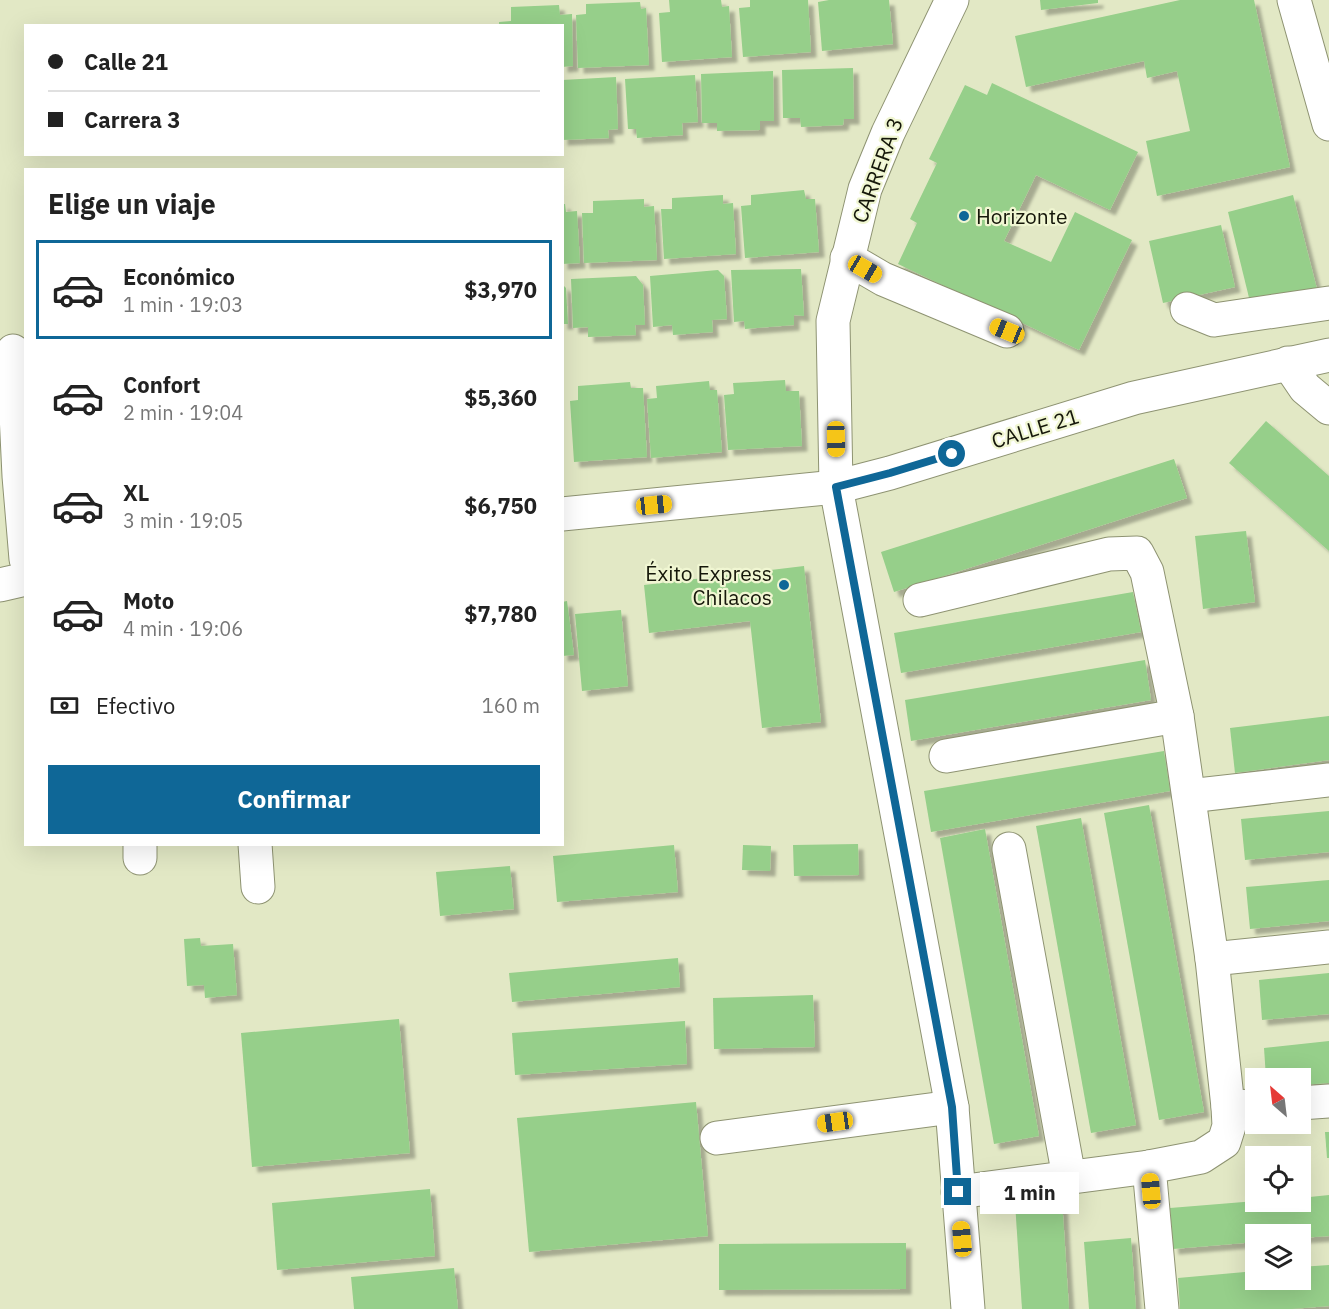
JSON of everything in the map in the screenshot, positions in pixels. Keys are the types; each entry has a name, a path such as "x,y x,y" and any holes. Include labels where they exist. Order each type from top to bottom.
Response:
{"street":[{"name":"CARRERA 3","path":"952,0 888,133 865,189 833,321 836,487 952,1107 968,1309"},
{"path":"1293,0 1329,124"},
{"path":"847,258 883,279 1007,331"},
{"path":"1187,309 1214,320 1329,303"},
{"path":"13,351 24,535"},
{"name":"CALLE 21","path":"564,514 836,487 890,473 1134,398 1329,355"},
{"path":"1288,363 1305,388 1329,408"},
{"path":"920,600 1109,554 1137,553 1147,572 1177,716 1212,959 1242,1107 1229,1126 1224,1142 1201,1157 1149,1167 958,1192"},
{"path":"0,585 24,579"},
{"path":"946,756 1177,716"},
{"path":"1189,796 1329,780"},
{"path":"255,846 258,887"},
{"path":"1009,849 1069,1177"},
{"path":"1212,959 1329,947"},
{"path":"1311,1102 1329,1101"},
{"path":"717,1138 952,1107"},
{"path":"1149,1167 1162,1309"}],"building":[{"path":"669,0 721,0 722,7 729,6 732,57 662,62 659,13 670,12"},
{"path":"750,0 808,0 811,52 743,57 739,8 750,7"},
{"path":"889,0 893,44 822,51 818,2"},
{"path":"1040,0 1098,0 1098,3 1041,10"},
{"path":"1180,0 1254,0 1290,167 1157,196 1146,141 1190,131 1177,71 1147,78 1144,61 1026,87 1015,36"},
{"path":"640,2 641,9 646,8 649,65 578,68 576,15 586,14 586,4"},
{"path":"559,5 560,15 572,14 573,66 564,67 564,24 499,24 499,22 511,21 511,7"},
{"path":"853,68 854,119 844,119 843,125 801,127 800,118 783,118 782,70"},
{"path":"773,71 774,121 760,121 760,130 717,131 717,123 702,123 701,74"},
{"path":"695,75 698,122 682,123 683,135 637,138 636,129 628,129 625,79"},
{"path":"616,77 618,129 608,130 609,138 564,140 564,80"},
{"name":"Horizonte","path":"992,83 1138,152 1110,210 1036,175 1004,241 1051,262 1075,212 1132,240 1079,350 898,264 917,223 910,219 937,163 929,159 965,85 987,95"},
{"path":"804,190 806,199 815,199 819,252 745,258 741,206 751,205 751,195"},
{"path":"723,195 723,204 733,203 736,254 664,259 661,209 672,209 672,198"},
{"path":"1293,195 1319,297 1253,314 1228,212"},
{"path":"644,199 644,207 654,206 657,260 584,263 582,213 593,213 593,201"},
{"path":"564,204 566,212 577,211 580,263 564,264"},
{"path":"1221,225 1235,287 1163,303 1149,241"},
{"path":"801,269 804,316 794,315 794,325 745,329 744,321 734,322 731,270"},
{"path":"718,270 724,276 727,319 712,320 713,332 673,335 672,325 653,327 650,276"},
{"path":"636,276 643,285 645,325 635,325 636,335 588,337 588,327 573,328 571,279"},
{"path":"564,286 566,288 568,324 564,324"},
{"path":"785,380 786,391 799,391 802,446 728,450 724,395 734,394 733,383"},
{"path":"709,381 710,390 717,390 722,452 651,458 647,399 657,398 656,386"},
{"path":"630,382 631,388 643,388 647,457 574,462 570,401 578,400 578,386"},
{"path":"1266,421 1329,476 1329,551 1229,463"},
{"path":"1174,459 1187,498 894,592 881,552"},
{"path":"1246,531 1255,602 1203,609 1195,536"},
{"path":"804,566 821,722 762,728 750,621 649,633 644,585"},
{"path":"1133,592 1141,632 901,673 894,633"},
{"path":"567,601 574,655 564,656 564,602"},
{"path":"621,610 628,686 582,691 575,614"},
{"path":"1145,660 1151,700 911,741 905,700"},
{"path":"1329,716 1329,760 1235,773 1230,728"},
{"path":"1164,751 1170,791 931,832 924,791"},
{"path":"1149,805 1204,1112 1159,1120 1104,813"},
{"path":"1329,811 1329,852 1245,860 1241,819"},
{"path":"1081,818 1136,1125 1091,1133 1036,826"},
{"path":"985,829 1039,1136 994,1144 940,838"},
{"path":"858,844 859,875 794,876 793,845"},
{"path":"674,845 678,892 557,902 553,856"},
{"path":"743,845 771,846 770,871 742,870"},
{"path":"510,866 514,909 440,916 436,872"},
{"path":"1329,880 1329,921 1250,929 1246,887"},
{"path":"200,938 201,946 233,944 237,995 205,998 204,985 187,986 184,939"},
{"path":"678,958 680,987 512,1002 509,973"},
{"path":"1329,973 1329,1014 1262,1020 1259,980"},
{"path":"813,995 815,1047 714,1049 713,998"},
{"path":"399,1019 410,1153 252,1167 241,1033"},
{"path":"685,1021 687,1064 515,1075 512,1033"},
{"path":"1329,1041 1329,1083 1311,1084 1311,1068 1265,1068 1264,1048"},
{"path":"696,1102 708,1236 529,1252 517,1118"},
{"path":"1325,1132 1329,1132 1329,1158 1327,1158"},
{"path":"430,1189 435,1256 277,1270 272,1203"},
{"path":"1329,1195 1329,1236 1311,1237 1311,1224 1245,1224 1245,1243 1173,1249 1170,1208 1245,1202 1245,1212 1311,1212 1311,1197"},
{"path":"1062,1199 1069,1309 1022,1309 1015,1203"},
{"path":"1131,1238 1136,1309 1089,1309 1084,1242"},
{"path":"906,1243 906,1289 719,1290 719,1244"},
{"path":"1329,1265 1329,1306 1291,1309 1180,1309 1178,1278 1245,1272 1245,1290 1311,1290 1311,1266"},
{"path":"454,1268 458,1309 354,1309 351,1277"}],"place":[{"name":"Horizonte","path":"964,216"},
{"name":"Éxito Express Chilacos","path":"784,585"}],"route":[{"path":"952,454 836,487 952,1107 958,1192"}]}
